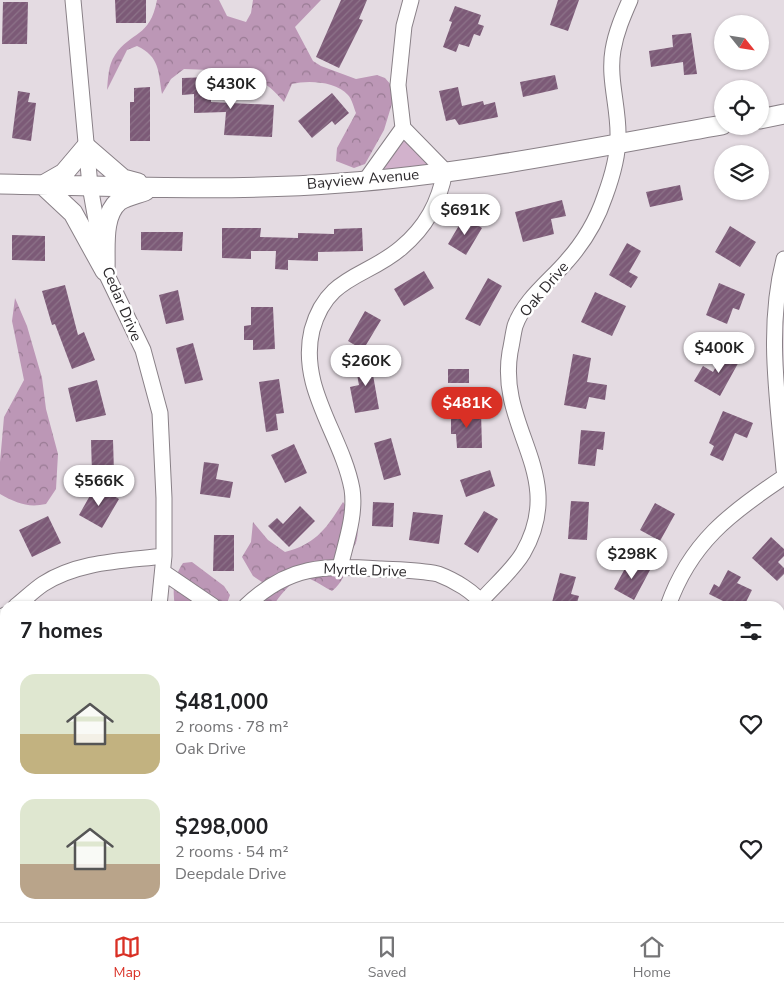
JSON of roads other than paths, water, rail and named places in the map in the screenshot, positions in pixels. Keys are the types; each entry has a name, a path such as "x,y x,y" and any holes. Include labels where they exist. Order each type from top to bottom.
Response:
{"main road":[{"path":"769,118 782,116"},
{"name":"Bayview Avenue","path":"0,184 153,188 298,185 365,181 486,166 714,126"},
{"path":"105,271 73,213 43,185 64,173 86,148 123,179 153,188"},
{"path":"105,271 106,233 109,214 113,207 120,200 153,188"}],"street":[{"name":"Cedar Drive","path":"73,0 90,186 105,271 143,350 160,413 164,498 164,556 160,601"},
{"path":"340,567 353,514 352,490 347,469 313,383 309,359 312,332 318,311 331,294 350,278 400,249 425,224 433,209 445,171 403,128 398,85 404,26 411,0"},
{"name":"Oak Drive","path":"484,601 522,555 534,530 538,510 537,475 516,421 511,394 510,354 516,325 527,304 568,260 596,219 613,171 618,143 611,69 618,27 630,0"},
{"path":"365,181 403,128"},
{"path":"784,259 777,298 774,344 784,470"},
{"path":"670,601 675,586 707,537 739,507 784,477"},
{"path":"22,601 42,585 60,575 84,566 164,556"},
{"name":"Myrtle Drive","path":"252,601 287,577 309,569 340,567 438,574 451,579 478,601"},
{"path":"163,572 206,601"}]}
